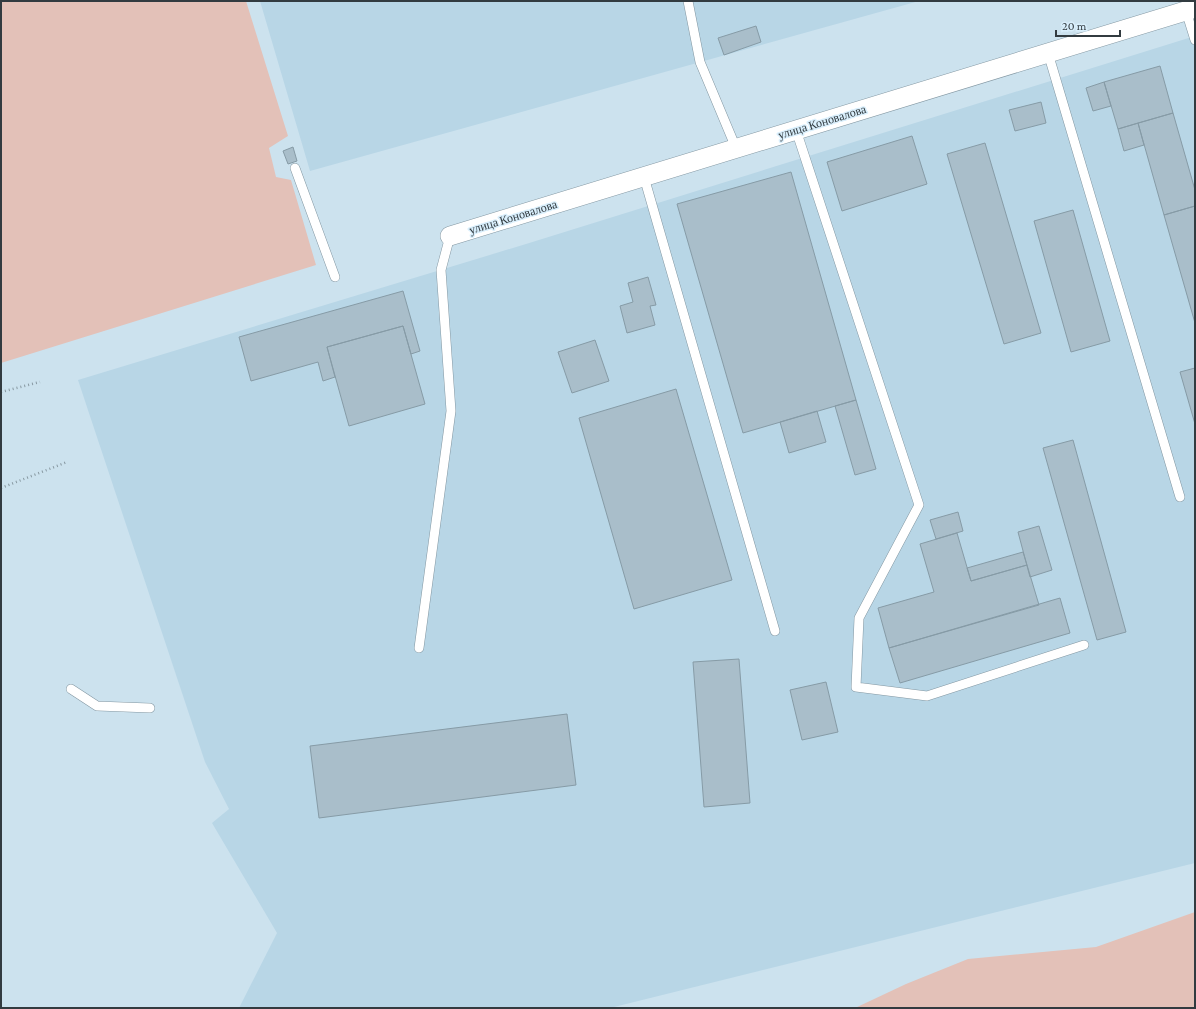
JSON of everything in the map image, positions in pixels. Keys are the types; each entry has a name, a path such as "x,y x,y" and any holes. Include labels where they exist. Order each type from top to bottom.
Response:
{"street":[{"name":"улица Коновалова","path":"450,236 1190,10"}],"lane":[{"path":"688,1 700,62 736,148"},
{"path":"1190,10 1195,40"},
{"path":"1048,53 1180,497"},
{"path":"796,130 919,505 859,618 856,688 927,696 1084,645"},
{"path":"295,168 335,277"},
{"path":"644,177 775,631"},
{"path":"419,648 451,411 441,270 450,236"},
{"path":"71,689 97,706 150,708"}],"path":[{"path":"1,392 40,382"},
{"path":"1,488 67,462"}],"shaded area":[{"path":"1,1 246,1 288,136 269,148 276,177 291,180 316,265 1,363"},
{"path":"260,1 919,1 310,171"},
{"path":"1195,36 1195,863 610,1008 239,1008 277,933 212,823 229,809 205,762 78,380 526,244"},
{"path":"1195,912 1195,1008 855,1008 906,984 968,959 1096,947"}],"building":[{"path":"756,26 761,42 724,55 718,38"},
{"path":"1160,66 1173,113 1118,129 1104,82"},
{"path":"1104,82 1111,106 1093,111 1086,88"},
{"path":"1041,102 1046,123 1015,131 1009,110"},
{"path":"1173,113 1195,190 1195,206 1164,215 1138,123"},
{"path":"1138,123 1144,145 1124,151 1118,129"},
{"path":"912,136 927,184 842,211 827,162"},
{"path":"985,143 1041,333 1004,344 947,154"},
{"path":"293,147 297,161 288,164 283,151"},
{"path":"791,172 856,400 743,433 677,204"},
{"path":"1195,206 1195,323 1164,215"},
{"path":"1073,210 1110,341 1071,352 1034,221"},
{"path":"648,277 656,305 650,306 655,325 627,333 620,306 633,302 628,283"},
{"path":"403,291 420,351 411,354 403,326 327,347 335,377 323,381 318,362 251,381 239,337"},
{"path":"403,326 425,404 349,426 327,347"},
{"path":"595,340 609,381 572,393 558,352"},
{"path":"1195,368 1195,424 1180,372"},
{"path":"676,389 732,580 634,609 579,418"},
{"path":"856,400 876,469 855,475 835,406"},
{"path":"817,411 826,442 789,453 780,422"},
{"path":"1073,440 1126,632 1097,640 1043,448"},
{"path":"958,512 963,531 936,539 930,520"},
{"path":"1039,526 1052,570 1030,577 1018,532"},
{"path":"957,533 971,581 1027,565 1039,605 889,648 878,608 934,592 920,544"},
{"path":"1023,552 1027,565 971,581 967,568"},
{"path":"1060,598 1070,633 900,683 889,648"},
{"path":"739,659 750,803 704,807 693,662"},
{"path":"826,682 838,732 802,740 790,690"},
{"path":"567,714 576,785 319,818 310,746"}]}
